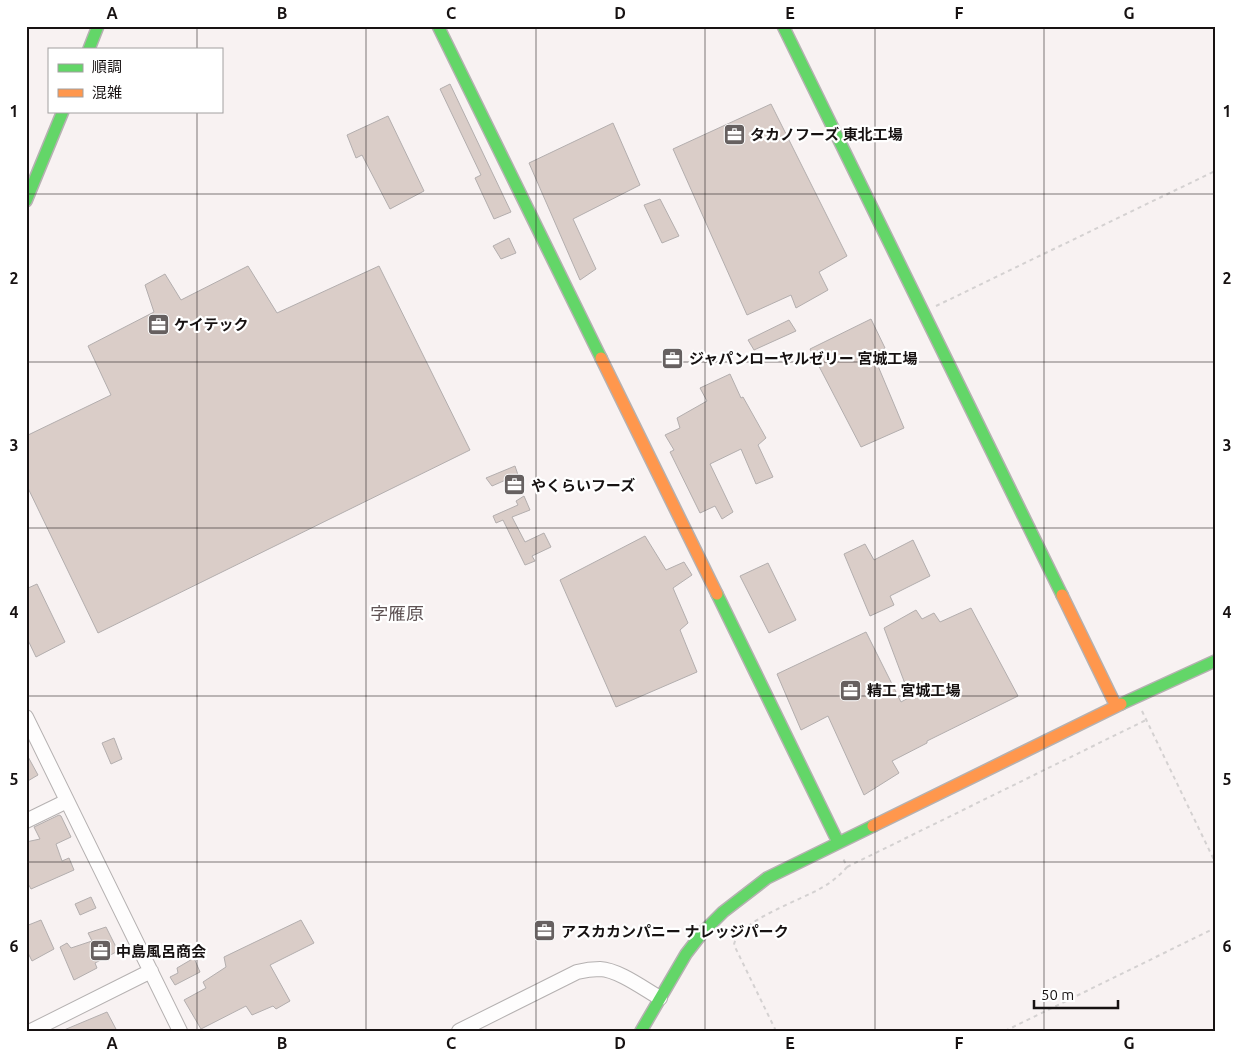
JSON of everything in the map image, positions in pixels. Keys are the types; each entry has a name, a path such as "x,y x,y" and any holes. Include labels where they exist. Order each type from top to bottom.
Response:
{"main road":[{"path":"89,48 98,26"},
{"path":"438,26 838,842"},
{"path":"783,26 1116,706"},
{"path":"26,201 63,112"},
{"path":"642,1031 686,954 708,927 737,899 767,878 1116,706 1215,662"}],"street":[{"path":"26,717 180,1031"},
{"path":"26,821 68,801"},
{"path":"459,1031 577,972 588,970 601,969 613,972 660,998"},
{"path":"31,1031 151,971"}],"path":[{"path":"923,313 1215,171"},
{"path":"1143,714 1215,862"},
{"path":"776,1031 734,946 735,939 750,924 823,887 839,876 847,867 1146,720"},
{"path":"842,856 847,867"},
{"path":"1005,1031 1215,928"}],"building":[{"path":"450,84 511,212 494,219 475,178 481,175 440,89"},
{"path":"771,104 847,256 819,272 828,290 796,308 791,295 747,315 673,149"},
{"path":"388,116 424,191 390,209 362,155 356,158 347,135"},
{"path":"613,123 640,185 573,219 596,269 580,280 529,163"},
{"path":"660,199 679,236 662,243 644,205"},
{"path":"509,238 516,253 501,259 493,246"},
{"path":"248,266 277,313 379,266 470,450 98,633 26,484 26,436 111,395 88,346 154,312 145,285 165,274 181,300"},
{"path":"871,319 885,348 873,354 904,428 861,447 810,349"},
{"path":"789,320 796,331 754,350 748,340"},
{"path":"730,374 741,398 743,397 766,438 758,445 773,477 756,484 741,449 710,464 733,512 722,519 715,506 700,513 670,452 674,450 665,435 680,428 677,418 707,401 700,388"},
{"path":"515,466 521,484 514,488 508,479 492,486 486,478"},
{"path":"524,496 530,510 512,517 525,542 544,533 551,547 532,556 535,561 525,565 503,520 496,523 493,516 518,505 516,501"},
{"path":"645,536 666,570 684,562 692,575 673,588 688,623 680,630 697,672 616,707 560,580"},
{"path":"913,540 930,576 890,596 894,605 870,616 844,554 865,544 874,560"},
{"path":"768,563 796,620 769,633 740,576"},
{"path":"37,584 65,642 36,657 26,636 26,589"},
{"path":"971,608 1018,696 927,741 927,743 892,761 899,773 864,795 828,716 801,730 777,674 866,632 901,702 910,697 884,628 916,610 922,619 934,613 940,622"},
{"path":"114,738 122,759 111,764 102,743"},
{"path":"26,753 38,775 26,782"},
{"path":"59,815 71,837 56,844 62,861 69,858 74,870 31,889 26,880 26,842 40,839 34,827"},
{"path":"91,897 96,908 80,915 75,904"},
{"path":"41,920 54,949 32,961 26,949 26,926"},
{"path":"301,920 314,943 270,965 290,1001 276,1009 273,1006 252,1015 246,1006 201,1029 184,1000 206,988 203,982 226,967 224,957"},
{"path":"106,927 118,951 95,963 97,968 74,980 60,947 67,943 71,948 92,941 88,933"},
{"path":"194,958 200,972 175,985 170,977 178,973 177,968"},
{"path":"107,1012 117,1031 64,1031 64,1030"}],"traffic: fast":[{"path":"89,48 98,26"},
{"path":"438,26 601,358"},
{"path":"783,26 1062,595"},
{"path":"26,201 63,112"},
{"path":"717,594 838,842"},
{"path":"1121,704 1215,661"},
{"path":"641,1031 686,954 703,932 723,912 767,878 873,826"}],"traffic: slow":[{"path":"601,358 717,594"},
{"path":"1062,595 1116,706"},
{"path":"873,826 1121,704"}],"place":[{"name":"タカノフーズ 東北工場","path":"734,134"},
{"name":"ケイテック","path":"158,324"},
{"name":"ジャパンローヤルゼリー 宮城工場","path":"673,358"},
{"name":"やくらいフーズ","path":"515,485"},
{"name":"精工 宮城工場","path":"851,690"},
{"name":"アスカカンパニー ナレッジパーク","path":"545,931"},
{"name":"中島風呂商会","path":"100,951"}],"district":[{"name":"字雁原","path":"397,613"}]}
